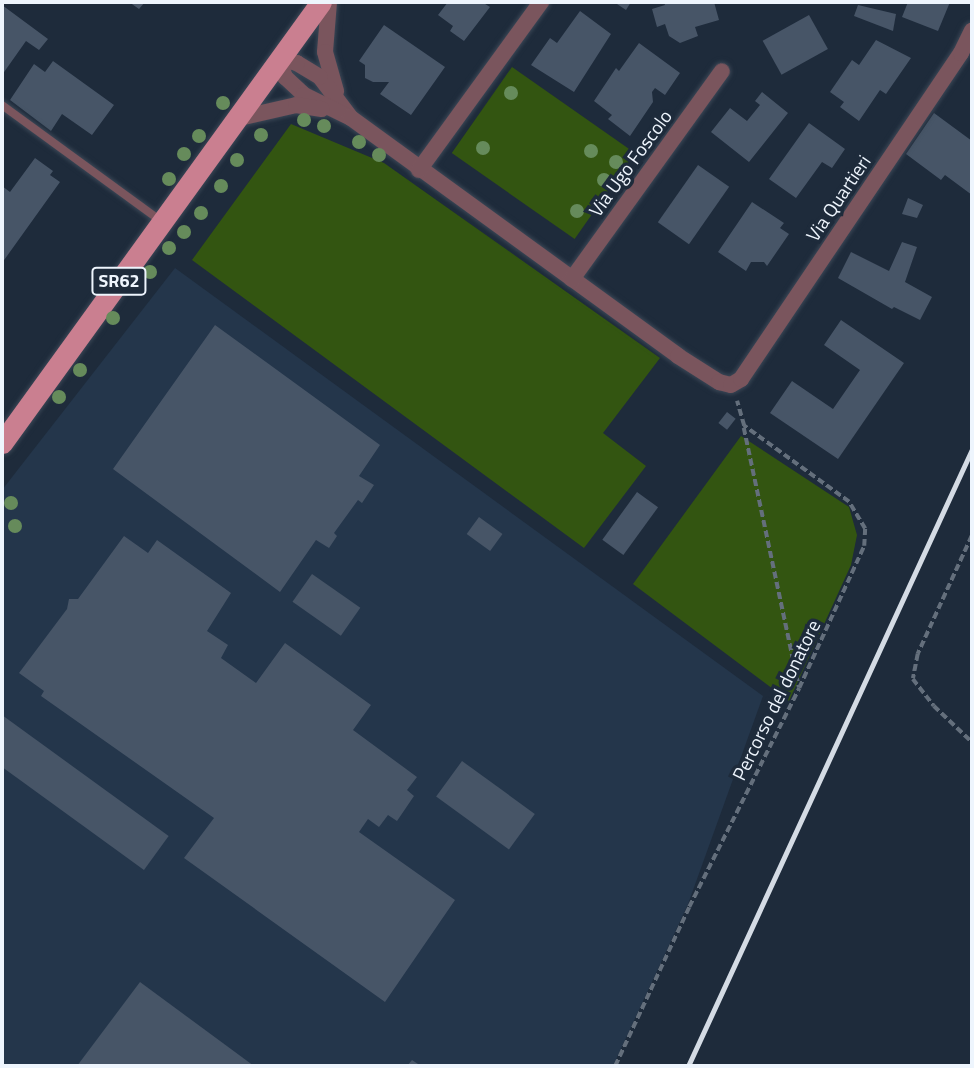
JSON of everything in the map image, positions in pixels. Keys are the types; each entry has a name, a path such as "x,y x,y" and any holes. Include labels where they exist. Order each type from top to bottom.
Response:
{"main road":[{"name":"SR62","path":"2,443 321,2"}],"street":[{"path":"329,2 325,52 337,106"},
{"path":"419,170 541,2"},
{"name":"Via Quartieri","path":"731,384 740,379 756,356 961,53 972,30"},
{"path":"279,59 285,77 304,95 337,106"},
{"path":"279,59 297,63 320,77 337,106 419,170 702,372 731,384"},
{"name":"Via Ugo Foscolo","path":"572,279 722,71"},
{"path":"235,119 296,105 337,106"}],"lane":[{"path":"2,105 162,222"}],"path":[{"path":"731,384 744,426 799,688"},
{"name":"Percorso del donatore","path":"615,1066 689,907 799,688 864,546 865,529 849,502 744,426"},
{"path":"972,536 918,654 913,679 934,706 972,742"}],"shaded area":[{"path":"175,268 763,696 688,904 613,1066 2,1066 2,490"}],"green space":[{"path":"512,67 635,153 575,239 452,153"},
{"path":"291,124 384,163 660,358 603,433 646,466 584,548 192,260"},
{"path":"741,436 849,507 857,535 851,565 789,701 633,584"}],"building":[{"path":"129,2 145,2 139,9"},
{"path":"448,2 482,2 490,7 464,41 450,31 453,26 438,15"},
{"path":"614,2 631,2 626,10"},
{"path":"664,2 714,2 719,20 695,27 698,36 680,43 669,36 665,24 657,27 652,9 665,5"},
{"path":"908,2 950,2 938,31 902,17"},
{"path":"2,5 48,39 39,50 26,41 2,75"},
{"path":"858,5 896,14 893,31 854,16"},
{"path":"580,11 611,34 574,92 531,65 550,38 557,43"},
{"path":"809,15 828,49 782,75 763,41"},
{"path":"384,25 445,67 411,115 380,94 389,82 373,82 365,78 365,65 359,61"},
{"path":"876,40 911,58 886,94 880,90 859,121 840,107 844,102 830,92 852,60 859,65"},
{"path":"639,43 680,73 665,95 655,88 652,92 653,102 630,136 608,119 612,115 594,101 616,68 619,71"},
{"path":"53,61 114,105 92,135 62,114 51,131 10,100 34,64 45,72"},
{"path":"762,92 788,113 749,162 711,132 730,108 747,121 760,105 755,101"},
{"path":"934,113 972,141 972,195 945,175 941,180 906,154"},
{"path":"809,123 845,149 832,168 822,162 796,198 769,179"},
{"path":"35,158 53,171 50,175 60,182 2,263 2,186 10,192"},
{"path":"698,165 729,187 689,244 658,222"},
{"path":"908,198 923,205 917,218 902,214"},
{"path":"752,202 784,223 780,228 789,234 767,266 764,262 751,262 746,271 718,252"},
{"path":"902,242 917,247 905,282 932,297 920,320 894,307 892,309 838,278 851,252 889,271"},
{"path":"841,320 904,363 838,459 770,413 792,381 833,409 860,370 824,345"},
{"path":"215,325 380,445 359,476 374,485 362,503 358,500 334,533 337,536 329,548 316,540 280,592 113,469"},
{"path":"727,412 736,419 727,430 718,423"},
{"path":"637,492 658,507 623,555 602,540"},
{"path":"479,517 502,534 490,551 467,534"},
{"path":"124,536 148,553 157,540 231,593 207,631 228,645 221,658 256,683 285,643 371,705 353,730 417,777 407,790 414,796 397,821 388,815 379,827 368,819 359,832 455,900 385,1002 184,858 214,818 41,696 44,691 19,673 67,609 69,599 78,599"},
{"path":"312,574 360,608 341,636 292,602"},
{"path":"2,715 169,836 144,870 2,767"},
{"path":"462,761 535,814 509,849 436,797"},
{"path":"140,982 254,1066 77,1066"},
{"path":"412,1060 421,1066 407,1066"}],"railway":[{"path":"688,1066 972,449"}]}
